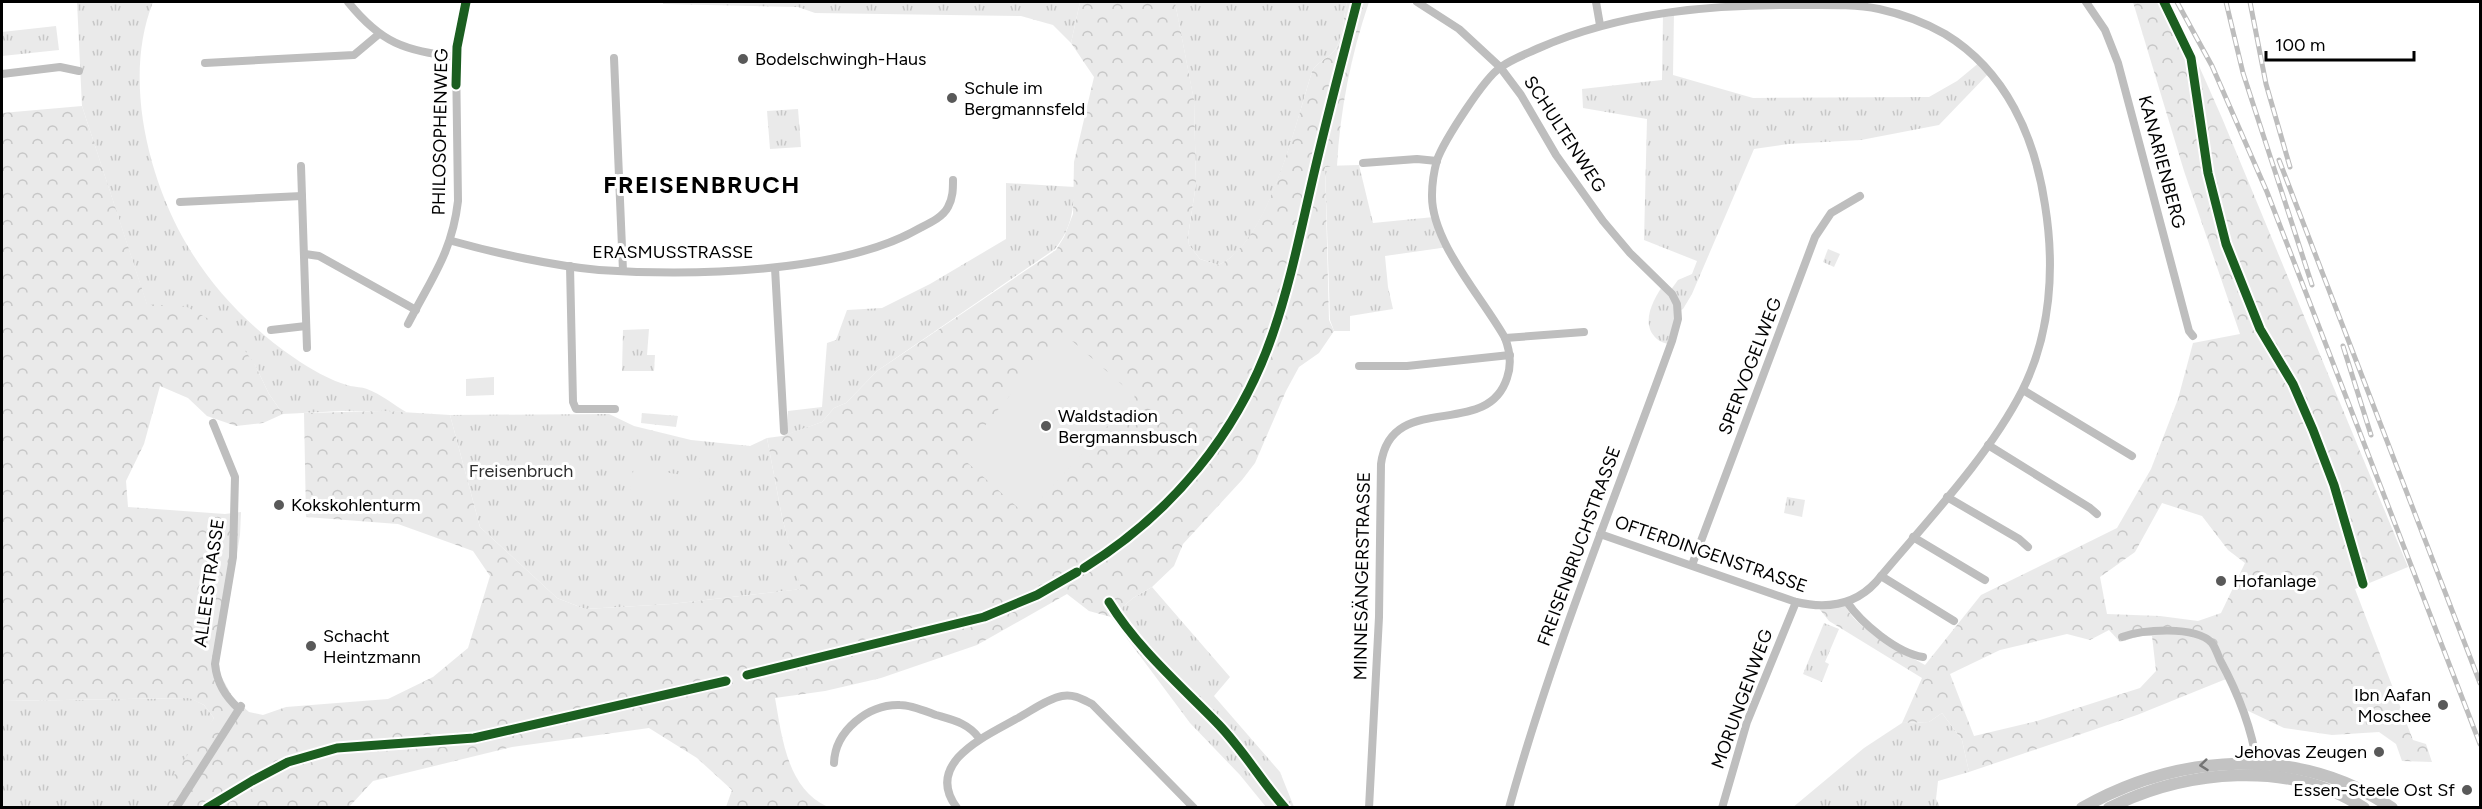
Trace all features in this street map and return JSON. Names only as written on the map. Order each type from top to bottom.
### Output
[{"type":"main road","points":[[2082,807],[2126,786],[2163,773],[2207,765],[2258,770],[2321,787],[2364,807]]},
{"type":"main road","points":[[2109,807],[2151,790],[2189,781],[2290,767],[2328,776],[2392,807]]},
{"type":"street","points":[[348,2],[378,34],[417,51],[456,57]]},
{"type":"street","name":"PHILOSOPHENWEG","points":[[408,324],[452,241],[459,201],[456,57],[466,2]]},
{"type":"street","name":"SCHULTENWEG","points":[[1418,2],[1459,29],[1500,67],[1521,95],[1556,155],[1603,221],[1617,239],[1664,284],[1674,297]]},
{"type":"street","points":[[1596,2],[1600,25]]},
{"type":"street","name":"KANARIENBERG","points":[[2086,2],[2105,30],[2118,63],[2189,331],[2193,336]]},
{"type":"street","name":"OFTERDINGENSTRASSE","points":[[1500,67],[1550,44],[1600,25],[1668,13],[1766,3],[1874,8],[1901,14],[1942,33],[1965,48],[1988,69],[2002,88],[2028,134],[2041,181],[2048,223],[2050,258],[2048,308],[2038,348],[2023,390],[1988,444],[1947,497],[1864,593],[1847,602],[1817,606],[1796,602],[1600,534]]},
{"type":"street","points":[[205,63],[354,55],[378,34]]},
{"type":"street","points":[[614,58],[623,271]]},
{"type":"street","points":[[2,74],[60,67],[78,72]]},
{"type":"street","name":"MINNESÄNGERSTRASSE","points":[[1369,807],[1379,623],[1381,464],[1384,450],[1393,435],[1406,425],[1479,409],[1488,404],[1506,382],[1510,371],[1510,355],[1505,338],[1438,231],[1432,198],[1437,161],[1485,83],[1500,67]]},
{"type":"street","points":[[1363,163],[1417,159],[1437,161]]},
{"type":"street","points":[[301,166],[307,348]]},
{"type":"street","name":"ERASMUSSTRASSE","points":[[452,241],[570,266],[623,271],[775,268],[874,248],[911,233],[937,219],[948,208],[953,180]]},
{"type":"street","points":[[180,202],[302,196]]},
{"type":"street","name":"SPERVOGELWEG","points":[[1692,565],[1815,237],[1832,213],[1860,196]]},
{"type":"street","points":[[304,254],[319,256],[416,310]]},
{"type":"street","name":"ERASMUSSTRASSE","points":[[570,266],[573,402],[576,410],[615,409]]},
{"type":"street","name":"ERASMUSSTRASSE","points":[[775,268],[784,431]]},
{"type":"street","name":"FREISENBRUCHSTRASSE","points":[[1509,807],[1532,728],[1600,534],[1673,337],[1678,319],[1674,297]]},
{"type":"street","points":[[271,330],[306,326]]},
{"type":"street","points":[[1505,338],[1584,332]]},
{"type":"street","points":[[1359,366],[1407,366],[1510,355]]},
{"type":"street","points":[[2023,390],[2132,456]]},
{"type":"street","name":"ALLEESTRASSE","points":[[176,807],[240,707],[223,691],[216,674],[215,664],[233,558],[235,477],[213,423]]},
{"type":"street","points":[[1988,444],[2097,514]]},
{"type":"street","points":[[1947,497],[2019,539],[2028,547]]},
{"type":"street","points":[[1913,537],[1986,580]]},
{"type":"street","points":[[1881,576],[1954,621]]},
{"type":"street","name":"MORUNGENWEG","points":[[1722,807],[1749,718],[1796,602]]},
{"type":"street","points":[[1847,602],[1858,618],[1880,635],[1913,655],[1923,657]]},
{"type":"street","points":[[2121,637],[2136,632],[2180,632],[2194,634],[2212,644],[2230,679],[2248,726],[2258,770]]},
{"type":"street","points":[[957,807],[952,801],[948,784],[951,768],[961,753],[979,738],[1051,700],[1076,696],[1092,704],[1194,807]]},
{"type":"street","points":[[834,763],[834,752],[853,723],[869,711],[884,706],[902,704],[959,722],[972,729],[979,738]]},
{"type":"green space","points":[[77,2],[153,2],[144,30],[140,60],[143,122],[159,183],[170,212],[183,238],[205,272],[246,319],[299,361],[335,381],[372,391],[406,412],[342,411],[283,414],[269,394],[255,365],[147,305],[82,106]]},
{"type":"green space","points":[[663,2],[1080,2],[1071,43],[1053,25],[1021,16],[815,13],[798,7],[663,4]]},
{"type":"green space","points":[[1080,2],[1175,2],[1194,100],[1196,184],[1188,236],[1189,245],[1200,259],[1218,265],[1236,253],[1252,233],[1265,208],[1278,179],[1312,72],[1337,46],[1347,2],[1369,2],[1347,83],[1337,166],[1325,167],[1329,320],[1334,331],[1319,353],[1299,367],[1286,391],[1255,463],[1242,480],[1183,544],[1174,566],[1152,587],[1133,598],[1111,617],[1089,611],[1067,594],[977,645],[881,678],[825,691],[775,698],[784,745],[795,775],[814,799],[828,807],[726,807],[732,790],[697,758],[649,728],[512,747],[373,781],[349,807],[161,807],[176,771],[214,718],[204,705],[189,698],[2,701],[2,113],[82,106],[147,304],[187,307],[232,332],[255,365],[269,394],[283,414],[263,423],[236,426],[207,416],[188,398],[160,386],[144,444],[126,481],[128,507],[225,514],[241,512],[240,535],[228,609],[220,639],[220,674],[233,698],[249,712],[263,715],[286,707],[388,699],[433,677],[468,648],[490,576],[473,551],[398,524],[306,517],[304,413],[385,411],[450,415],[480,527],[557,598],[585,609],[671,604],[801,589],[782,517],[767,438],[782,436],[822,422],[834,408],[846,403],[877,371],[1056,250],[1073,214],[1074,162],[1094,77],[1071,43]]},
{"type":"green space","points":[[1175,2],[1347,2],[1337,46],[1312,72],[1289,149],[1266,208],[1252,233],[1236,253],[1218,265],[1200,259],[1189,245],[1188,236],[1196,184],[1194,101]]},
{"type":"green space","points":[[2133,2],[2165,2],[2184,32],[2222,118],[2408,567],[2355,589],[2413,740],[2426,744],[2432,762],[2402,761],[2396,744],[2379,732],[2332,735],[2284,728],[2242,708],[2231,677],[2137,715],[1969,772],[1962,740],[1942,713],[1929,722],[1902,723],[1922,678],[1829,621],[1817,606],[1844,603],[1849,613],[1868,630],[1925,665],[1981,595],[2117,528],[2151,469],[2178,399],[2193,343],[2240,334],[2184,171]],"holes":[[[2162,503],[2202,516],[2228,550],[2245,563],[2221,613],[2198,621],[2160,616],[2107,614],[2100,577],[2135,552]],[[2109,630],[2120,642],[2140,636],[2152,636],[2156,671],[2140,688],[2037,721],[1974,736],[1950,674],[2000,650],[2067,634],[2090,640]]]},
{"type":"green space","points":[[1674,12],[1673,75],[1753,98],[1929,97],[1957,81],[1980,62],[1990,72],[1939,125],[1861,140],[1788,144],[1754,149],[1692,294],[1683,309],[1678,312],[1670,345],[1658,340],[1652,333],[1649,326],[1650,311],[1664,284],[1670,291],[1678,280],[1692,274],[1697,261],[1644,240],[1647,119],[1583,108],[1582,89],[1662,80],[1663,14]]},
{"type":"green space","points":[[56,26],[59,50],[2,56],[2,32]]},
{"type":"green space","points":[[798,109],[801,147],[770,149],[767,111]]},
{"type":"green space","points":[[1359,165],[1373,223],[1434,217],[1448,247],[1385,256],[1393,309],[1350,316],[1350,331],[1334,331],[1330,320],[1325,166]]},
{"type":"green space","points":[[1006,183],[1075,187],[1070,220],[1065,234],[1055,249],[877,371],[846,403],[834,408],[822,422],[786,435],[788,411],[822,407],[827,343],[836,340],[847,310],[882,308],[930,284],[1006,239]]},
{"type":"green space","points":[[1828,249],[1840,254],[1834,267],[1823,262]]},
{"type":"green space","points":[[649,329],[647,355],[655,355],[654,371],[622,371],[623,330]]},
{"type":"green space","name":"Waldstadion Bergmannsbusch","points":[[1062,332],[1135,396],[1026,515],[960,456]]},
{"type":"green space","points":[[494,377],[494,395],[466,396],[466,379]]},
{"type":"green space","points":[[642,413],[678,416],[676,427],[641,423]]},
{"type":"green space","name":"Freisenbruch","points":[[609,414],[634,426],[691,440],[750,446],[767,438],[782,517],[802,589],[671,604],[585,609],[557,598],[480,527],[450,415]]},
{"type":"green space","points":[[634,467],[700,478],[696,501],[630,490]]},
{"type":"green space","points":[[1787,497],[1805,500],[1802,517],[1784,513]]},
{"type":"green space","points":[[1152,587],[1230,677],[1214,696],[1280,772],[1294,807],[1266,807],[1240,775],[1190,723],[1111,617],[1133,598]]},
{"type":"green space","points":[[1824,623],[1839,629],[1825,662],[1829,664],[1822,682],[1803,674]]},
{"type":"green space","points":[[190,698],[204,705],[214,718],[161,807],[2,807],[2,701]]},
{"type":"green space","points":[[1942,713],[1962,740],[1969,772],[1938,781],[1936,799],[1940,807],[1792,808],[1864,748],[1902,723],[1929,722]]},
{"type":"railway","points":[[2177,2],[2212,66],[2267,192],[2480,744]]},
{"type":"railway","points":[[2226,2],[2243,73],[2312,285]]},
{"type":"railway","points":[[2250,2],[2266,84],[2290,167]]},
{"type":"railway","points":[[2279,160],[2480,683]]},
{"type":"railway","points":[[2343,346],[2371,435]]},
{"type":"cycle path","points":[[456,85],[457,47],[466,2]]},
{"type":"cycle path","points":[[1084,568],[1116,547],[1145,523],[1198,469],[1241,406],[1258,372],[1279,316],[1291,274],[1357,2]]},
{"type":"cycle path","points":[[2164,2],[2191,58],[2208,173],[2226,244],[2260,329],[2293,384],[2313,430],[2334,485],[2363,584]]},
{"type":"cycle path","points":[[747,675],[984,617],[1037,595],[1077,572]]},
{"type":"cycle path","points":[[1109,602],[1133,636],[1228,735],[1285,808]]},
{"type":"cycle path","points":[[207,808],[288,762],[337,748],[474,738],[726,681]]},
{"type":"place","name":"Bodelschwingh-Haus","points":[[743,59]]},
{"type":"place","name":"Schule im Bergmannsfeld","points":[[952,98]]},
{"type":"place","name":"Waldstadion Bergmannsbusch","points":[[1046,426]]},
{"type":"place","name":"Kokskohlenturm","points":[[279,505]]},
{"type":"place","name":"Hofanlage","points":[[2221,581]]},
{"type":"place","name":"Schacht Heintzmann","points":[[311,646]]},
{"type":"place","name":"Ibn Aafan Moschee","points":[[2443,705]]},
{"type":"place","name":"Jehovas Zeugen","points":[[2379,752]]},
{"type":"place","name":"Essen-Steele Ost Sf","points":[[2467,790]]},
{"type":"district","name":"FREISENBRUCH","points":[[702,184]]}]
